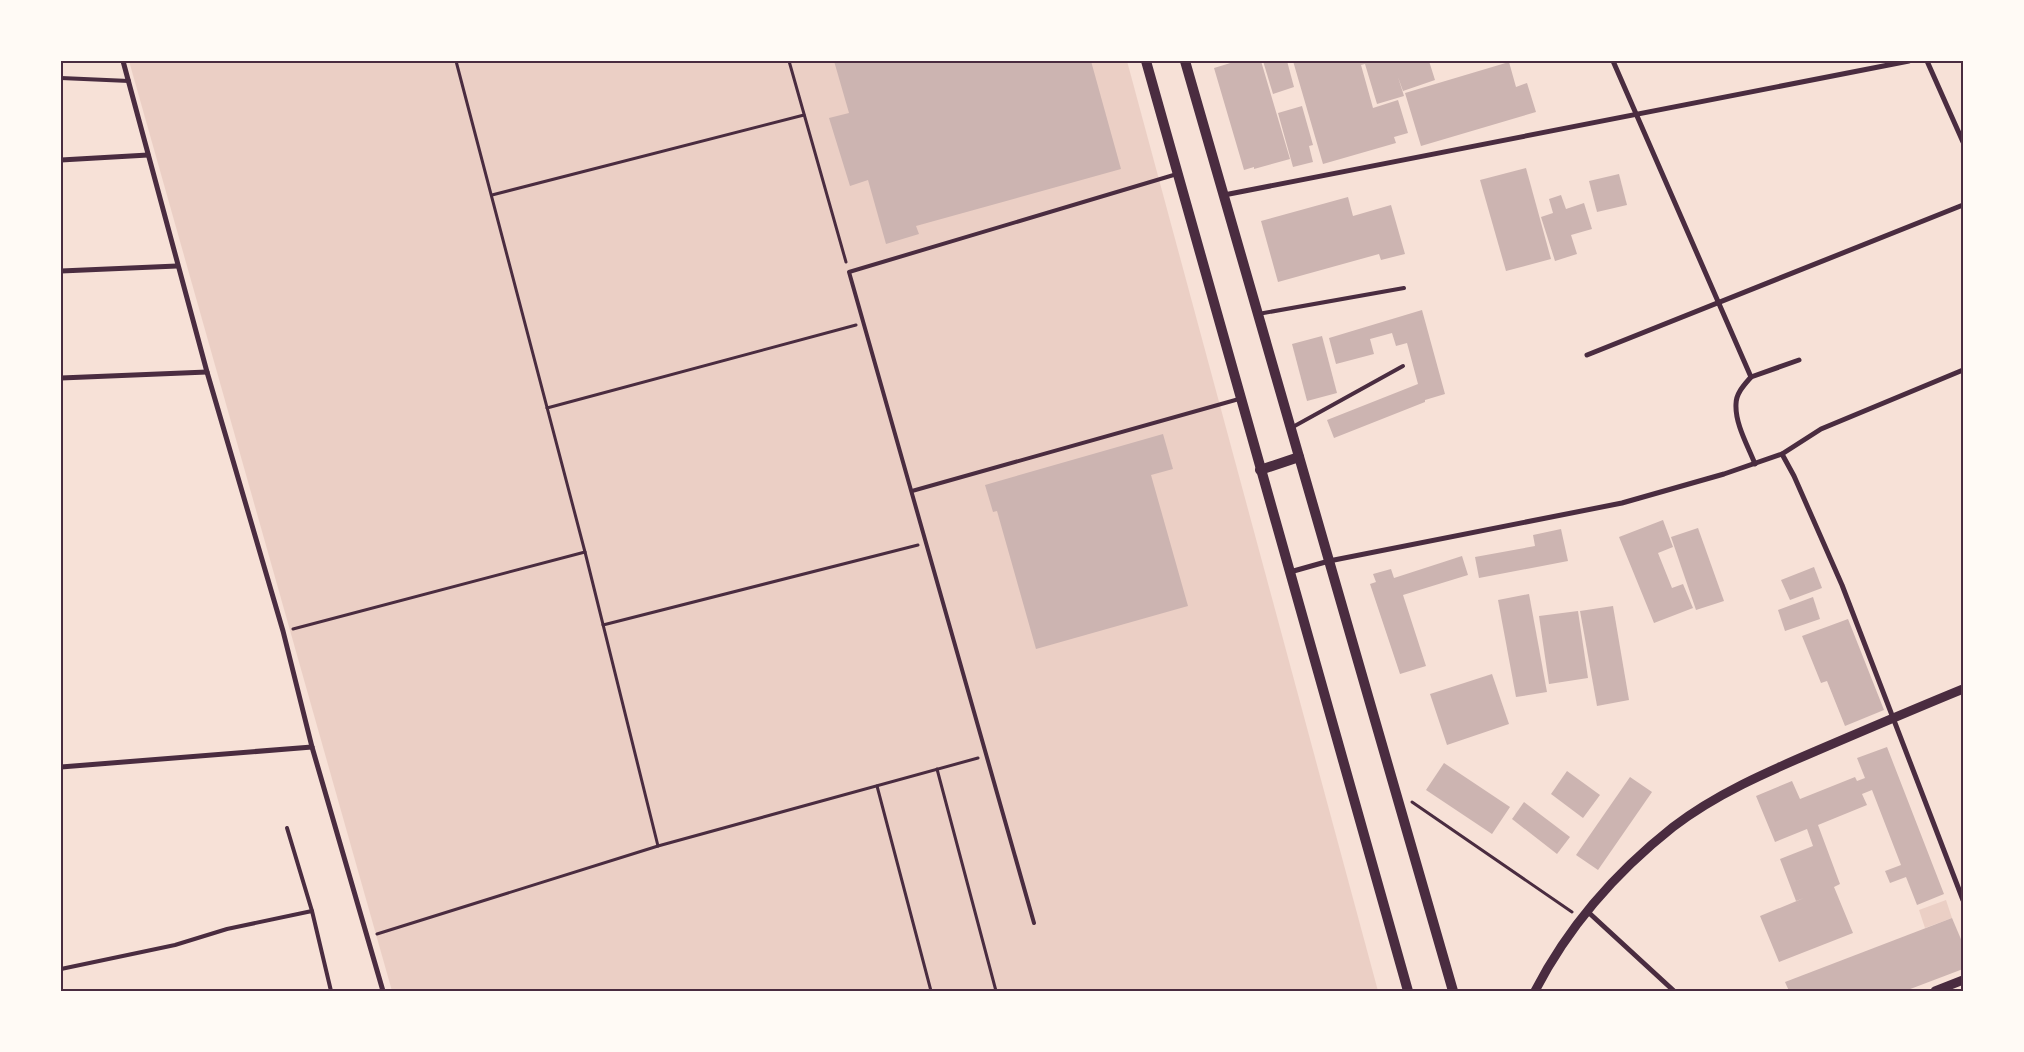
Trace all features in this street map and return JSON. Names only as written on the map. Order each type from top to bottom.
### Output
[{"type":"main road","points":[[1146,61],[1408,991]]},
{"type":"main road","points":[[1185,61],[1453,991]]},
{"type":"main road","points":[[1260,470],[1299,457]]},
{"type":"street","points":[[123,61],[206,372],[283,631],[312,747],[383,991]]},
{"type":"street","points":[[1613,61],[1751,377]]},
{"type":"street","points":[[1224,195],[1636,116],[1909,61]]},
{"type":"street","points":[[1926,61],[1963,142]]},
{"type":"street","points":[[61,160],[148,155]]},
{"type":"street","points":[[1587,356],[1963,204]]},
{"type":"street","points":[[61,271],[178,266]]},
{"type":"street","points":[[1755,464],[1739,422],[1736,403],[1741,388],[1751,377],[1799,360]]},
{"type":"street","points":[[1290,572],[1329,562],[1622,503],[1755,464],[1782,454],[1821,429],[1963,370]]},
{"type":"street","points":[[61,378],[206,372]]},
{"type":"street","points":[[1782,454],[1794,476],[1842,585],[1963,900]]},
{"type":"street","points":[[1535,991],[1560,946],[1584,915],[1614,880],[1674,827],[1755,778],[1892,718],[1963,690]]},
{"type":"street","points":[[61,767],[312,747]]},
{"type":"street","points":[[1584,915],[1674,991]]},
{"type":"street","points":[[1935,991],[1963,980]]},
{"type":"lane","points":[[61,78],[129,81]]},
{"type":"lane","points":[[1034,923],[849,272],[1177,174]]},
{"type":"lane","points":[[1258,314],[1404,288]]},
{"type":"lane","points":[[1291,428],[1403,366]]},
{"type":"lane","points":[[912,491],[1241,398]]},
{"type":"lane","points":[[287,828],[312,911],[331,991]]},
{"type":"lane","points":[[61,969],[175,945],[227,929],[312,911]]},
{"type":"path","points":[[456,61],[585,552],[658,846]]},
{"type":"path","points":[[789,61],[849,272]]},
{"type":"path","points":[[492,195],[804,115]]},
{"type":"path","points":[[547,408],[863,323]]},
{"type":"path","points":[[603,625],[926,543]]},
{"type":"path","points":[[283,631],[585,552]]},
{"type":"path","points":[[368,937],[658,846],[987,755]]},
{"type":"path","points":[[937,769],[996,991]]},
{"type":"path","points":[[877,786],[931,991]]},
{"type":"path","points":[[1395,790],[1584,915]]},
{"type":"shaded area","points":[[129,61],[1127,61],[1378,991],[392,991]]},
{"type":"shaded area","points":[[1946,900],[1952,918],[1925,928],[1919,910]]},
{"type":"building","points":[[834,61],[1091,61],[1121,169],[916,226],[919,234],[886,244],[868,180],[850,186],[829,118],[849,113]]},
{"type":"building","points":[[1237,61],[1261,61],[1290,159],[1244,170],[1214,68]]},
{"type":"building","points":[[1263,61],[1287,61],[1294,87],[1273,94]]},
{"type":"building","points":[[1293,61],[1429,61],[1435,80],[1403,91],[1398,77],[1404,96],[1377,104],[1365,64],[1361,65],[1373,108],[1398,100],[1408,133],[1394,137],[1396,143],[1323,164]]},
{"type":"building","points":[[1509,62],[1516,87],[1527,83],[1536,112],[1421,146],[1405,93]]},
{"type":"building","points":[[1302,106],[1313,145],[1309,146],[1313,162],[1293,167],[1278,113]]},
{"type":"building","points":[[1526,168],[1551,259],[1506,271],[1480,180]]},
{"type":"building","points":[[1619,174],[1627,205],[1597,212],[1589,181]]},
{"type":"building","points":[[1561,195],[1566,209],[1584,203],[1592,229],[1571,235],[1577,254],[1555,261],[1541,217],[1553,213],[1549,199]]},
{"type":"building","points":[[1348,197],[1353,216],[1391,205],[1405,254],[1381,260],[1379,254],[1278,282],[1261,221]]},
{"type":"building","points":[[1422,310],[1445,394],[1425,400],[1425,402],[1334,438],[1327,420],[1418,384],[1407,343],[1396,346],[1392,333],[1370,339],[1374,354],[1336,364],[1329,338]]},
{"type":"building","points":[[1322,336],[1337,393],[1307,401],[1292,344]]},
{"type":"building","points":[[1163,434],[1173,469],[1151,475],[1188,606],[1036,649],[997,511],[993,512],[985,485]]},
{"type":"building","points":[[1663,520],[1673,547],[1658,553],[1672,588],[1683,584],[1693,608],[1654,623],[1619,537]]},
{"type":"building","points":[[1698,528],[1724,601],[1696,610],[1671,537]]},
{"type":"building","points":[[1561,529],[1568,561],[1479,578],[1475,557],[1535,546],[1533,535]]},
{"type":"building","points":[[1462,556],[1468,575],[1403,595],[1426,666],[1400,674],[1370,584],[1376,582],[1373,574],[1391,569],[1394,578]]},
{"type":"building","points":[[1814,567],[1822,588],[1790,600],[1781,580]]},
{"type":"building","points":[[1529,594],[1547,692],[1516,697],[1498,600]]},
{"type":"building","points":[[1813,597],[1820,619],[1785,631],[1778,610]]},
{"type":"building","points":[[1613,606],[1629,700],[1597,706],[1580,611]]},
{"type":"building","points":[[1578,611],[1588,678],[1549,684],[1539,616]]},
{"type":"building","points":[[1848,619],[1884,710],[1845,726],[1827,681],[1821,683],[1802,636]]},
{"type":"building","points":[[1492,674],[1509,724],[1447,745],[1430,694]]},
{"type":"building","points":[[1887,747],[1944,894],[1917,905],[1906,877],[1890,883],[1885,871],[1901,865],[1872,790],[1862,794],[1867,805],[1818,825],[1840,884],[1834,887],[1853,933],[1779,962],[1760,916],[1804,898],[1796,901],[1780,859],[1813,846],[1807,829],[1775,842],[1756,796],[1792,781],[1800,799],[1855,777],[1857,781],[1865,778],[1857,758]]},
{"type":"building","points":[[1444,763],[1510,807],[1492,834],[1426,790]]},
{"type":"building","points":[[1567,771],[1600,795],[1583,818],[1551,794]]},
{"type":"building","points":[[1630,777],[1652,792],[1598,870],[1576,855]]},
{"type":"building","points":[[1524,802],[1570,837],[1557,854],[1512,819]]},
{"type":"building","points":[[1952,918],[1963,944],[1963,969],[1905,991],[1789,991],[1785,982]]}]
